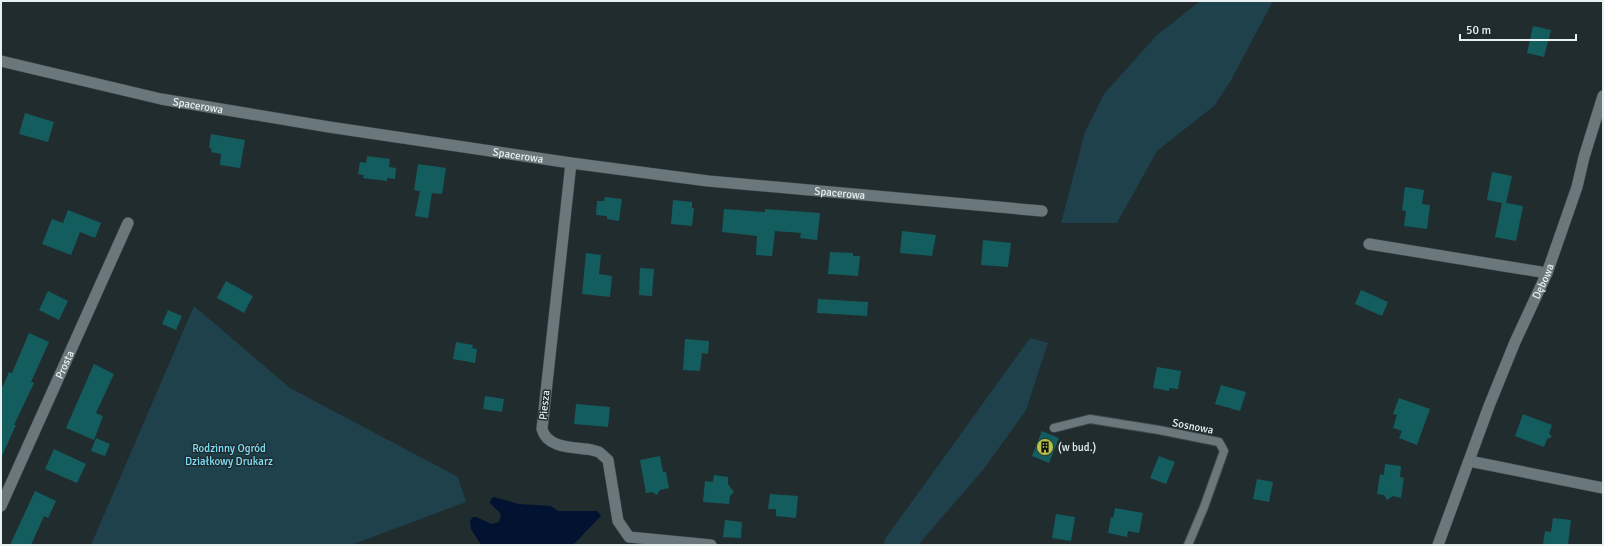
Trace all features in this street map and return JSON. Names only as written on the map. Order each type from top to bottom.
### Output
[{"type":"street","name":"Spacerowa","points":[[1,61],[161,99],[329,127],[571,163],[708,181],[1042,211]]},
{"type":"street","name":"Dębowa","points":[[1438,545],[1488,406],[1547,273],[1577,186],[1584,157],[1603,96]]},
{"type":"street","name":"Piesza","points":[[571,163],[542,429],[543,436],[552,444],[599,452],[608,460],[618,521],[629,537],[711,545]]},
{"type":"street","name":"Prosta","points":[[1,506],[128,223]]},
{"type":"street","points":[[1368,244],[1547,273]]},
{"type":"street","points":[[1469,461],[1603,488]]},
{"type":"lane","name":"Sosnowa","points":[[1054,428],[1090,419],[1159,430],[1219,442],[1224,451],[1204,507],[1188,545]]},
{"type":"green space","points":[[1200,1],[1273,1],[1230,82],[1214,106],[1157,151],[1117,223],[1061,223],[1085,132],[1104,94],[1156,36]]},
{"type":"green space","name":"Rodzinny Ogród Działkowy Drukarz","points":[[194,306],[290,388],[458,477],[466,502],[351,545],[91,545]]},
{"type":"green space","points":[[1030,338],[1048,343],[1026,410],[983,470],[918,545],[884,545],[885,539]]},
{"type":"water","points":[[494,497],[519,504],[551,506],[558,511],[597,511],[601,516],[573,545],[481,545],[471,529],[470,521],[473,517],[476,517],[492,524],[499,522],[501,514],[490,503],[491,499]]},
{"type":"building","points":[[1533,26],[1551,30],[1544,57],[1527,53]]},
{"type":"building","points":[[25,113],[54,122],[48,142],[19,134]]},
{"type":"building","points":[[211,134],[245,140],[240,168],[220,165],[221,154],[211,152],[212,149],[209,148]]},
{"type":"building","points":[[367,156],[390,159],[389,167],[396,168],[395,179],[387,178],[387,181],[363,178],[364,175],[358,174],[360,162],[366,163]]},
{"type":"building","points":[[418,164],[446,168],[442,194],[432,193],[428,218],[415,216],[420,191],[414,190]]},
{"type":"building","points":[[1492,172],[1512,176],[1506,203],[1523,206],[1516,241],[1495,237],[1502,203],[1487,200]]},
{"type":"building","points":[[1405,187],[1424,190],[1422,204],[1430,205],[1427,229],[1404,226],[1406,211],[1402,210]]},
{"type":"building","points":[[605,197],[622,199],[619,221],[607,219],[607,216],[596,215],[597,201],[604,201]]},
{"type":"building","points":[[673,200],[692,202],[692,208],[694,208],[692,226],[671,224]]},
{"type":"building","points":[[724,209],[765,212],[765,209],[820,213],[817,240],[800,238],[801,233],[775,231],[772,256],[756,255],[757,236],[722,232]]},
{"type":"building","points":[[68,210],[101,223],[95,238],[80,232],[71,255],[42,244],[52,219],[63,223]]},
{"type":"building","points":[[902,231],[936,235],[932,256],[900,253]]},
{"type":"building","points":[[983,240],[1011,243],[1008,267],[981,265]]},
{"type":"building","points":[[830,252],[853,253],[853,256],[860,256],[858,276],[828,274]]},
{"type":"building","points":[[586,253],[601,255],[599,274],[612,276],[610,297],[582,294]]},
{"type":"building","points":[[640,268],[654,269],[652,296],[639,295]]},
{"type":"building","points":[[226,281],[253,296],[244,313],[217,298]]},
{"type":"building","points":[[1361,290],[1388,302],[1382,316],[1355,304]]},
{"type":"building","points":[[48,291],[68,301],[59,320],[39,310]]},
{"type":"building","points":[[818,299],[868,302],[867,316],[817,313]]},
{"type":"building","points":[[168,310],[182,316],[176,330],[162,324]]},
{"type":"building","points":[[29,333],[49,342],[31,382],[34,383],[14,425],[16,425],[1,458],[1,390],[9,372],[12,373]]},
{"type":"building","points":[[685,339],[709,341],[708,354],[702,353],[700,371],[683,370]]},
{"type":"building","points":[[456,342],[473,345],[472,348],[477,349],[475,363],[453,359]]},
{"type":"building","points":[[94,364],[114,374],[96,413],[103,416],[94,440],[66,428]]},
{"type":"building","points":[[1157,367],[1181,371],[1178,389],[1169,388],[1169,391],[1153,388]]},
{"type":"building","points":[[1221,385],[1246,392],[1240,411],[1215,404]]},
{"type":"building","points":[[485,396],[504,399],[502,412],[483,409]]},
{"type":"building","points":[[1399,398],[1430,409],[1417,445],[1399,438],[1402,431],[1393,428],[1397,415],[1393,414]]},
{"type":"building","points":[[576,404],[610,407],[608,427],[574,424]]},
{"type":"building","points":[[1523,414],[1552,425],[1549,433],[1552,437],[1547,439],[1544,447],[1515,436]]},
{"type":"building","name":"(w bud.)","points":[[1042,431],[1059,438],[1049,463],[1032,456]]},
{"type":"building","points":[[96,438],[110,444],[105,456],[91,451]]},
{"type":"building","points":[[54,449],[86,464],[77,483],[45,469]]},
{"type":"building","points":[[660,456],[663,472],[666,472],[669,488],[660,490],[657,495],[652,492],[646,493],[640,460]]},
{"type":"building","points":[[1159,456],[1175,462],[1166,484],[1150,478]]},
{"type":"building","points":[[1385,464],[1401,466],[1400,477],[1404,478],[1401,498],[1393,496],[1387,500],[1384,495],[1377,494],[1380,474],[1384,475]]},
{"type":"building","points":[[714,475],[728,477],[728,484],[734,492],[730,496],[729,504],[703,502],[705,481],[713,482]]},
{"type":"building","points":[[1257,479],[1273,482],[1269,502],[1253,499]]},
{"type":"building","points":[[35,491],[56,501],[48,518],[44,516],[31,545],[10,545]]},
{"type":"building","points":[[770,494],[798,496],[796,518],[776,516],[776,509],[768,509]]},
{"type":"building","points":[[1115,508],[1143,513],[1139,533],[1128,531],[1127,537],[1108,533],[1111,517],[1113,518]]},
{"type":"building","points":[[1056,514],[1075,517],[1071,541],[1052,538]]},
{"type":"building","points":[[1553,518],[1571,520],[1568,545],[1543,545],[1545,531],[1551,532]]},
{"type":"building","points":[[725,520],[742,522],[741,538],[723,537]]},
{"type":"place","name":"(w bud.)","points":[[1045,447]]}]
